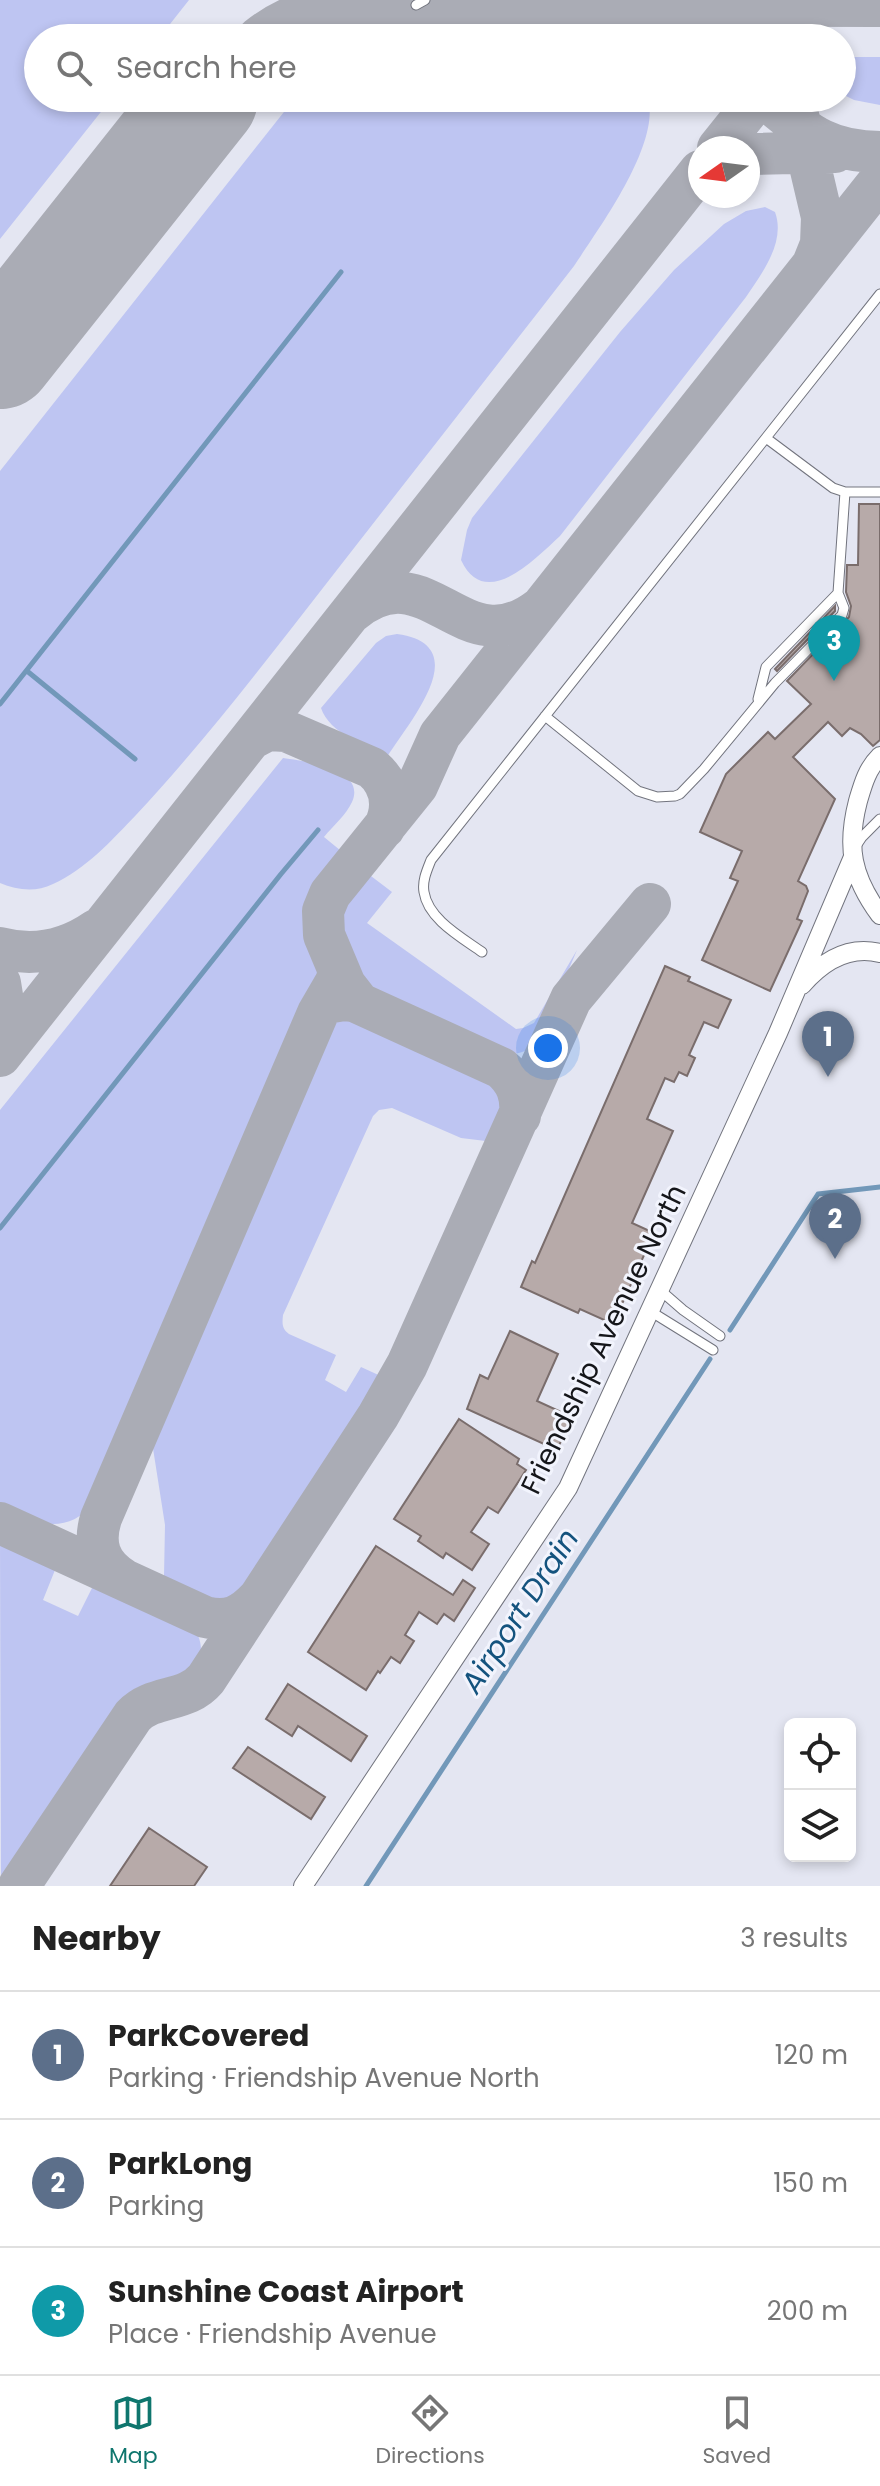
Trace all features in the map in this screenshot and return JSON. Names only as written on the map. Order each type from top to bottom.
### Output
[{"type":"street","points":[[880,756],[863,782],[853,823],[853,857],[861,886],[880,915]]},
{"type":"street","name":"Friendship Avenue North","points":[[303,1886],[568,1488],[792,1001],[853,857]]},
{"type":"street","name":"Friendship Avenue North","points":[[792,1001],[812,974],[834,958],[849,952],[880,953]]},
{"type":"lane","points":[[482,952],[446,925],[429,906],[424,891],[431,860],[880,294]]},
{"type":"lane","points":[[766,438],[833,488],[845,492],[880,492]]},
{"type":"lane","points":[[545,716],[638,791],[657,797],[680,794],[775,683],[842,615],[844,608],[838,593],[845,492]]},
{"type":"lane","points":[[756,705],[766,667],[838,593]]},
{"type":"lane","points":[[853,857],[862,837],[880,819]]},
{"type":"lane","points":[[660,1290],[720,1336]]},
{"type":"lane","points":[[650,1311],[713,1350]]},
{"type":"shaded area","points":[[0,0],[189,0],[170,24],[24,24],[24,112],[101,112],[0,239]]},
{"type":"shaded area","points":[[856,57],[880,57],[880,105],[856,100]]},
{"type":"shaded area","points":[[284,112],[649,112],[637,161],[612,208],[574,266],[272,653],[196,747],[98,854],[65,878],[40,889],[19,889],[0,883],[0,471]]},
{"type":"shaded area","points":[[765,207],[775,212],[777,235],[771,257],[759,278],[560,536],[510,576],[483,581],[471,575],[461,560],[472,518],[620,332],[674,270],[724,224],[746,211]]},
{"type":"shaded area","points":[[397,634],[420,641],[432,653],[435,669],[421,706],[387,757],[340,732],[325,717],[321,708],[376,643],[386,636]]},
{"type":"shaded area","points":[[283,758],[331,768],[350,781],[354,790],[349,807],[324,837],[346,855],[321,887],[310,911],[312,936],[326,974],[95,1501],[74,1520],[50,1524],[25,1519],[0,1508],[0,1110]]},
{"type":"shaded area","points":[[367,873],[392,892],[367,923],[516,1029],[534,1023],[577,950],[538,1042],[521,1052],[501,1053],[376,998],[365,989],[349,961],[339,922],[345,904]]},
{"type":"shaded area","points":[[350,1016],[491,1077],[504,1092],[507,1108],[494,1142],[461,1138],[392,1108],[379,1110],[373,1116],[283,1315],[283,1324],[289,1334],[336,1355],[325,1380],[346,1392],[361,1367],[385,1378],[259,1572],[232,1600],[214,1604],[168,1581],[164,1576],[165,1525],[152,1442],[153,1422],[324,1031],[339,1018]]},
{"type":"shaded area","points":[[0,1539],[57,1565],[43,1600],[78,1616],[95,1582],[189,1623],[198,1636],[201,1651],[197,1670],[182,1680],[142,1692],[121,1709],[1,1886]]},
{"type":"building","points":[[859,504],[880,504],[880,740],[873,746],[850,728],[842,736],[828,722],[793,757],[835,799],[798,881],[808,891],[797,919],[802,921],[770,991],[702,960],[738,881],[730,878],[742,851],[700,832],[726,774],[768,732],[775,739],[811,704],[787,681],[849,617],[851,606],[846,592],[847,565],[858,565]]},
{"type":"building","points":[[835,606],[835,611],[777,671],[775,669]]},
{"type":"building","points":[[665,966],[690,977],[688,981],[731,1000],[718,1028],[704,1022],[689,1055],[695,1058],[687,1076],[679,1072],[674,1082],[665,1078],[647,1119],[673,1131],[632,1223],[654,1233],[613,1324],[580,1309],[578,1313],[521,1287],[532,1261],[535,1263]]},
{"type":"building","points":[[510,1331],[558,1354],[537,1401],[572,1417],[557,1450],[467,1409],[480,1375],[488,1379]]},
{"type":"building","points":[[459,1419],[519,1459],[517,1464],[526,1470],[498,1513],[488,1507],[471,1532],[489,1544],[472,1570],[446,1553],[443,1558],[418,1541],[421,1536],[394,1519]]},
{"type":"building","points":[[376,1546],[453,1595],[463,1580],[475,1588],[454,1621],[444,1614],[437,1624],[419,1612],[405,1635],[414,1641],[400,1663],[391,1657],[366,1690],[308,1652]]},
{"type":"building","points":[[288,1684],[367,1736],[351,1761],[298,1726],[292,1736],[266,1719]]},
{"type":"building","points":[[248,1747],[325,1797],[311,1819],[233,1768]]},
{"type":"building","points":[[149,1828],[207,1867],[194,1886],[110,1886]]},
{"type":"waterway","points":[[0,704],[341,272]]},
{"type":"waterway","points":[[27,671],[135,759]]},
{"type":"waterway","points":[[0,1228],[318,830]]},
{"type":"waterway","name":"Airport Drain","points":[[730,1330],[818,1194],[880,1187]]},
{"type":"waterway","name":"Airport Drain","points":[[366,1886],[710,1359]]},
{"type":"taxiway","points":[[279,24],[321,8],[344,5],[880,6]]},
{"type":"taxiway","points":[[146,171],[194,112]]},
{"type":"taxiway","points":[[728,136],[747,112]]},
{"type":"taxiway","points":[[782,112],[804,130],[830,144],[880,152]]},
{"type":"taxiway","points":[[797,112],[822,217],[821,244],[813,264]]},
{"type":"taxiway","points":[[760,154],[835,152]]},
{"type":"taxiway","points":[[359,1003],[345,985],[324,935],[323,911],[330,894],[417,786],[440,735],[880,180]]},
{"type":"taxiway","points":[[0,1056],[688,186]]},
{"type":"taxiway","points":[[352,612],[379,596],[403,593],[488,625],[512,623],[540,608]]},
{"type":"taxiway","points":[[251,739],[268,730],[286,731],[372,768],[383,781],[389,796],[389,812],[384,828]]},
{"type":"taxiway","points":[[19,1886],[133,1716],[150,1704],[189,1692],[206,1679],[378,1416],[407,1365],[571,999],[650,904]]},
{"type":"taxiway","points":[[0,948],[25,952],[50,950],[74,943],[96,930]]},
{"type":"taxiway","points":[[123,1579],[108,1567],[100,1553],[98,1536],[101,1518],[318,1013],[339,971]]},
{"type":"taxiway","points":[[0,983],[5,1014],[0,1044]]},
{"type":"taxiway","points":[[332,1002],[354,1001],[501,1068],[517,1090],[520,1116]]},
{"type":"taxiway","points":[[0,1523],[205,1617],[234,1617],[258,1599]]},
{"type":"runway","points":[[0,355],[193,112]]},
{"type":"place","name":"Sunshine Coast Airport","points":[[834,681]]},
{"type":"place","name":"ParkCovered","points":[[828,1077]]},
{"type":"place","name":"ParkLong","points":[[835,1259]]}]
